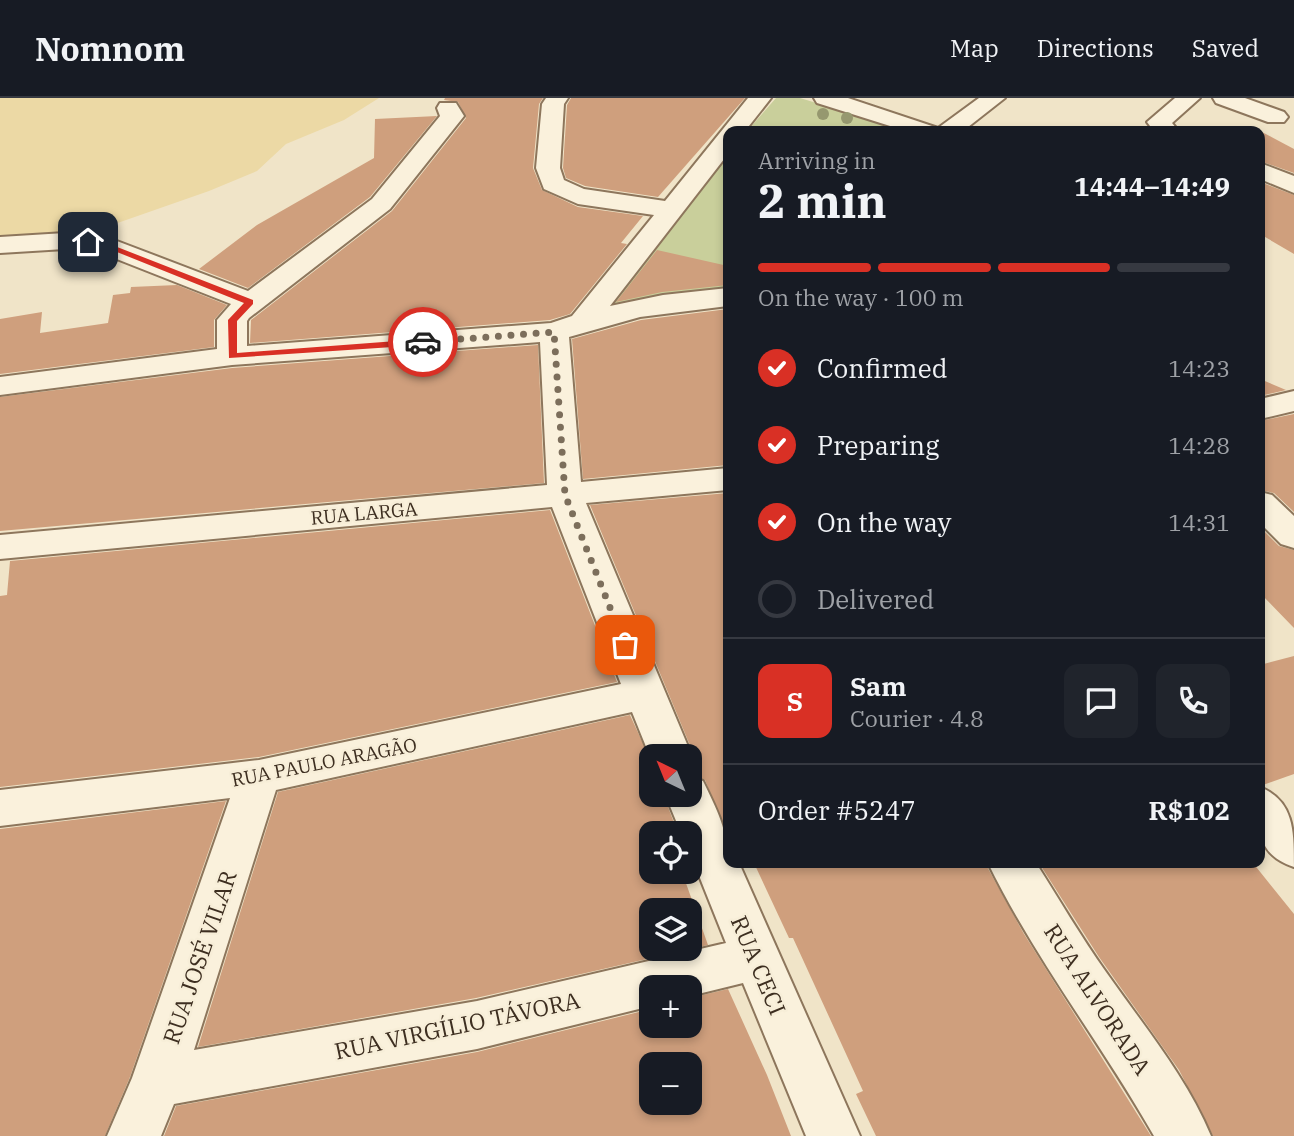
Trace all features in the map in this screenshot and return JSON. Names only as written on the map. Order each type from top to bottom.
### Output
[{"type":"street","points":[[557,98],[553,104],[548,168],[553,184],[578,196],[670,209]]},
{"type":"street","points":[[737,126],[760,98]]},
{"type":"street","points":[[825,98],[913,126]]},
{"type":"street","points":[[955,126],[994,98]]},
{"type":"street","points":[[1162,126],[1160,122],[1189,98]]},
{"type":"street","points":[[1224,98],[1276,117]]},
{"type":"street","points":[[232,356],[232,320],[250,302],[381,204],[452,116],[448,108]]},
{"type":"street","points":[[666,744],[565,495],[568,327],[723,144]]},
{"type":"street","points":[[1265,174],[1286,191]]},
{"type":"street","points":[[0,245],[65,241],[109,246],[250,302]]},
{"type":"street","points":[[0,386],[232,356],[568,327],[703,298],[723,298]]},
{"type":"street","points":[[1265,408],[1294,401]]},
{"type":"street","name":"RUA LARGA","points":[[0,547],[723,480]]},
{"type":"street","points":[[1265,508],[1294,536]]},
{"type":"street","name":"RUA PAULO ARAGÃO","points":[[0,808],[259,777],[645,694]]},
{"type":"street","name":"RUA JOSÉ VILAR","points":[[134,1136],[157,1082],[259,777]]},
{"type":"street","name":"RUA CECI","points":[[692,807],[833,1136]]},
{"type":"street","points":[[1265,811],[1294,848]]},
{"type":"street","name":"RUA ALVORADA","points":[[1014,868],[1087,987],[1138,1058],[1184,1136]]},
{"type":"street","name":"RUA VIRGÍLIO TÁVORA","points":[[157,1082],[477,1025],[756,958]]},
{"type":"green space","points":[[776,98],[800,98],[892,126],[751,126]]},
{"type":"green space","points":[[723,159],[723,293],[620,306],[608,301]]},
{"type":"sand","points":[[0,98],[379,98],[344,120],[286,144],[257,171],[209,191],[109,226],[51,240],[0,246]]},
{"type":"building","points":[[543,98],[539,104],[533,168],[542,190],[578,207],[643,216],[621,243],[627,244],[570,314],[550,320],[250,343],[251,320],[392,211],[466,118],[458,102],[444,100]]},
{"type":"building","points":[[571,98],[745,98],[658,197],[585,186],[566,178],[563,168],[567,105]]},
{"type":"building","points":[[437,116],[370,197],[248,288],[199,269],[257,225],[374,158],[375,119]]},
{"type":"building","points":[[1265,134],[1294,149],[1294,173],[1265,163]]},
{"type":"building","points":[[1265,184],[1294,195],[1294,254],[1265,237]]},
{"type":"building","points":[[657,250],[723,265],[723,286],[662,292],[616,302]]},
{"type":"building","points":[[177,285],[227,305],[214,320],[214,347],[0,374],[0,319],[42,312],[40,333],[108,323],[113,295],[130,293],[131,287]]},
{"type":"building","points":[[723,310],[723,465],[583,479],[572,339],[641,320]]},
{"type":"building","points":[[538,345],[544,483],[0,531],[0,397],[232,368]]},
{"type":"building","points":[[1265,381],[1286,390],[1265,395]]},
{"type":"building","points":[[1294,414],[1294,512],[1274,493],[1265,491],[1265,420]]},
{"type":"building","points":[[723,493],[723,825],[705,780],[702,779],[702,744],[689,744],[590,505]]},
{"type":"building","points":[[550,510],[617,682],[259,757],[0,787],[0,596],[7,595],[10,561]]},
{"type":"building","points":[[1265,532],[1279,546],[1294,550],[1294,628],[1265,598]]},
{"type":"building","points":[[1294,656],[1294,774],[1265,784],[1265,664]]},
{"type":"building","points":[[630,715],[643,744],[639,744],[639,807],[668,807],[673,821],[639,821],[639,884],[686,884],[691,898],[639,898],[639,961],[476,998],[198,1047],[278,792]]},
{"type":"building","points":[[226,801],[130,1077],[105,1136],[0,1136],[0,829]]},
{"type":"building","points":[[756,868],[988,868],[1024,934],[1151,1136],[876,1136],[856,1094],[863,1091],[793,938],[789,938]]},
{"type":"building","points":[[1042,868],[1257,868],[1294,914],[1294,1136],[1213,1136],[1179,1070],[1099,957]]},
{"type":"building","points":[[702,928],[708,945],[702,946]]},
{"type":"building","points":[[728,989],[791,1136],[164,1136],[176,1106],[477,1052],[639,1012],[639,1038],[702,1038],[702,995]]},
{"type":"way so far","points":[[423,342],[554,332],[565,495],[625,645]]},
{"type":"route","points":[[88,242],[109,246],[250,302],[232,320],[232,356],[423,342]]}]
